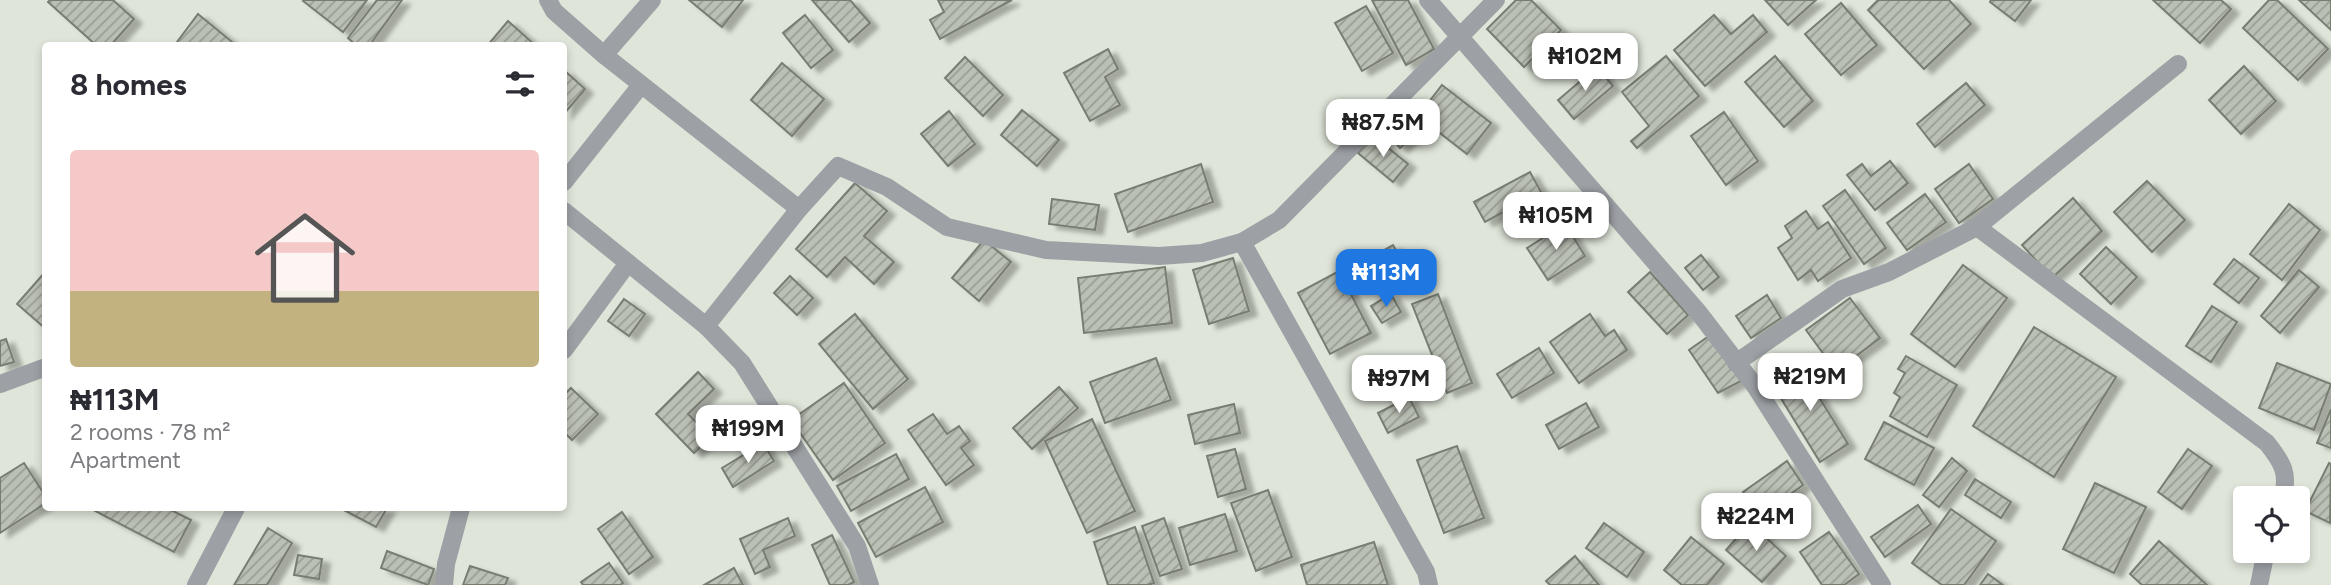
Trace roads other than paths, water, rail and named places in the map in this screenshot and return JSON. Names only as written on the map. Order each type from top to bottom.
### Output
[{"type":"street","points":[[548,0],[554,12],[604,55],[799,209]]},
{"type":"street","points":[[604,55],[652,0]]},
{"type":"street","points":[[1428,0],[1699,313],[1755,386],[1882,585]]},
{"type":"street","points":[[706,326],[799,209],[838,166],[887,187],[947,227],[1046,250],[1159,256],[1202,253],[1242,242],[1279,220],[1496,0]]},
{"type":"street","points":[[1736,363],[1842,289],[1889,272],[1977,227],[2178,64]]},
{"type":"street","points":[[567,178],[641,85]]},
{"type":"street","points":[[567,213],[706,326],[742,363],[857,546],[870,585]]},
{"type":"street","points":[[1977,227],[2267,443],[2282,463],[2286,486]]},
{"type":"street","points":[[1242,242],[1420,560],[1430,585]]},
{"type":"street","points":[[567,346],[628,263]]},
{"type":"street","points":[[0,384],[42,368]]},
{"type":"street","points":[[196,585],[234,511]]},
{"type":"street","points":[[444,585],[446,564],[460,511]]},
{"type":"street","points":[[2259,585],[2264,563]]}]
